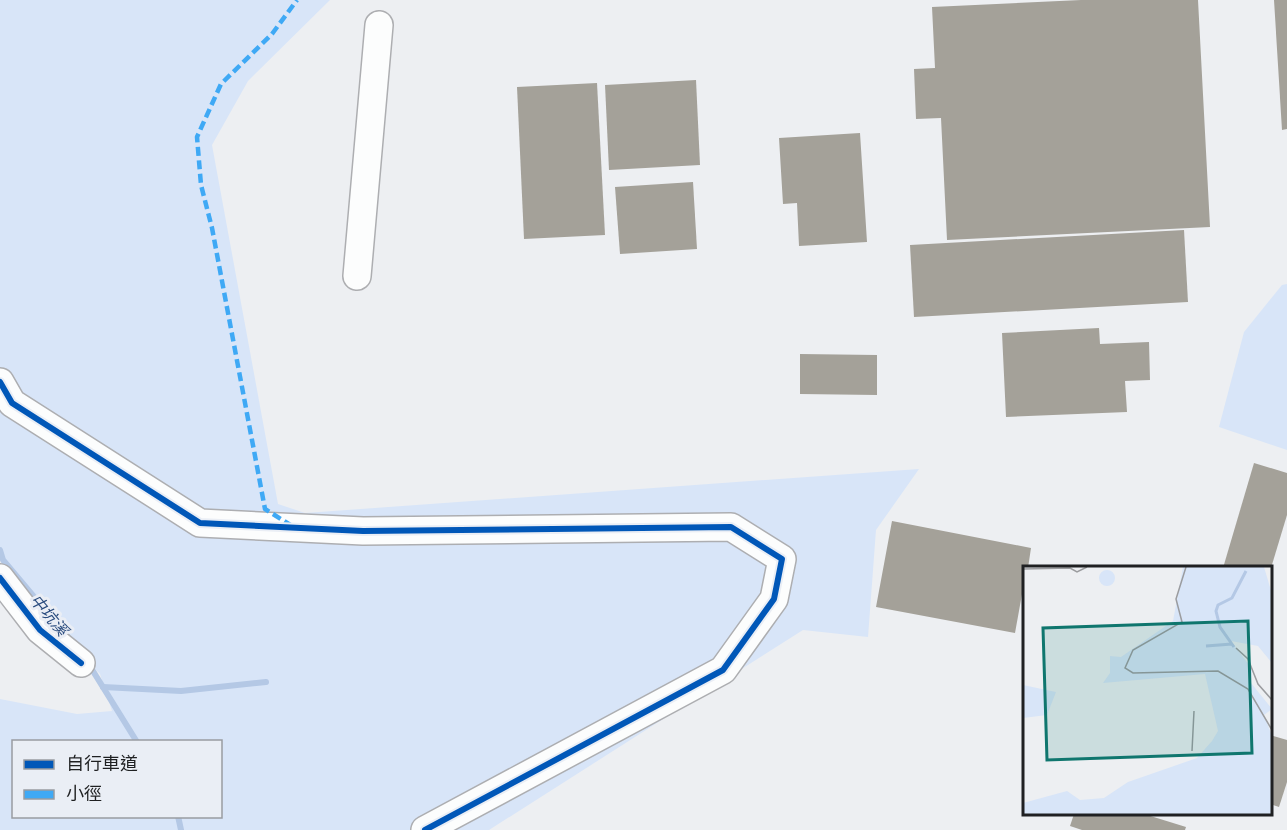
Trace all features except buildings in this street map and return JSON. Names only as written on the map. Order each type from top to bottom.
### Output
[{"type":"street","points":[[357,276],[380,25]]},
{"type":"street","points":[[0,382],[12,404],[200,523],[363,531],[731,527],[783,559],[774,600],[723,670],[425,830]]},
{"type":"street","points":[[0,578],[40,630],[81,663]]},
{"type":"shaded area","points":[[0,0],[330,0],[248,81],[212,145],[278,504],[305,513],[919,469],[876,530],[868,637],[803,630],[489,830],[0,830],[0,699],[77,714],[112,711],[100,674],[21,593],[0,552]]},
{"type":"shaded area","points":[[1287,284],[1287,450],[1219,427],[1244,332],[1282,285]]},
{"type":"waterway","name":"中坑溪","points":[[0,550],[3,560],[67,636]]},
{"type":"waterway","name":"中坑溪","points":[[88,663],[136,740]]},
{"type":"waterway","points":[[103,687],[181,691],[266,682]]},
{"type":"waterway","name":"中坑溪","points":[[178,818],[181,830]]},
{"type":"marked path","points":[[292,526],[265,509],[212,228],[201,185],[197,137],[221,84],[272,34],[297,0]]},
{"type":"cycle path","points":[[0,382],[12,403],[200,523],[363,531],[731,527],[782,559],[774,599],[723,670],[425,830]]},
{"type":"cycle path","points":[[0,578],[40,630],[81,663]]}]
